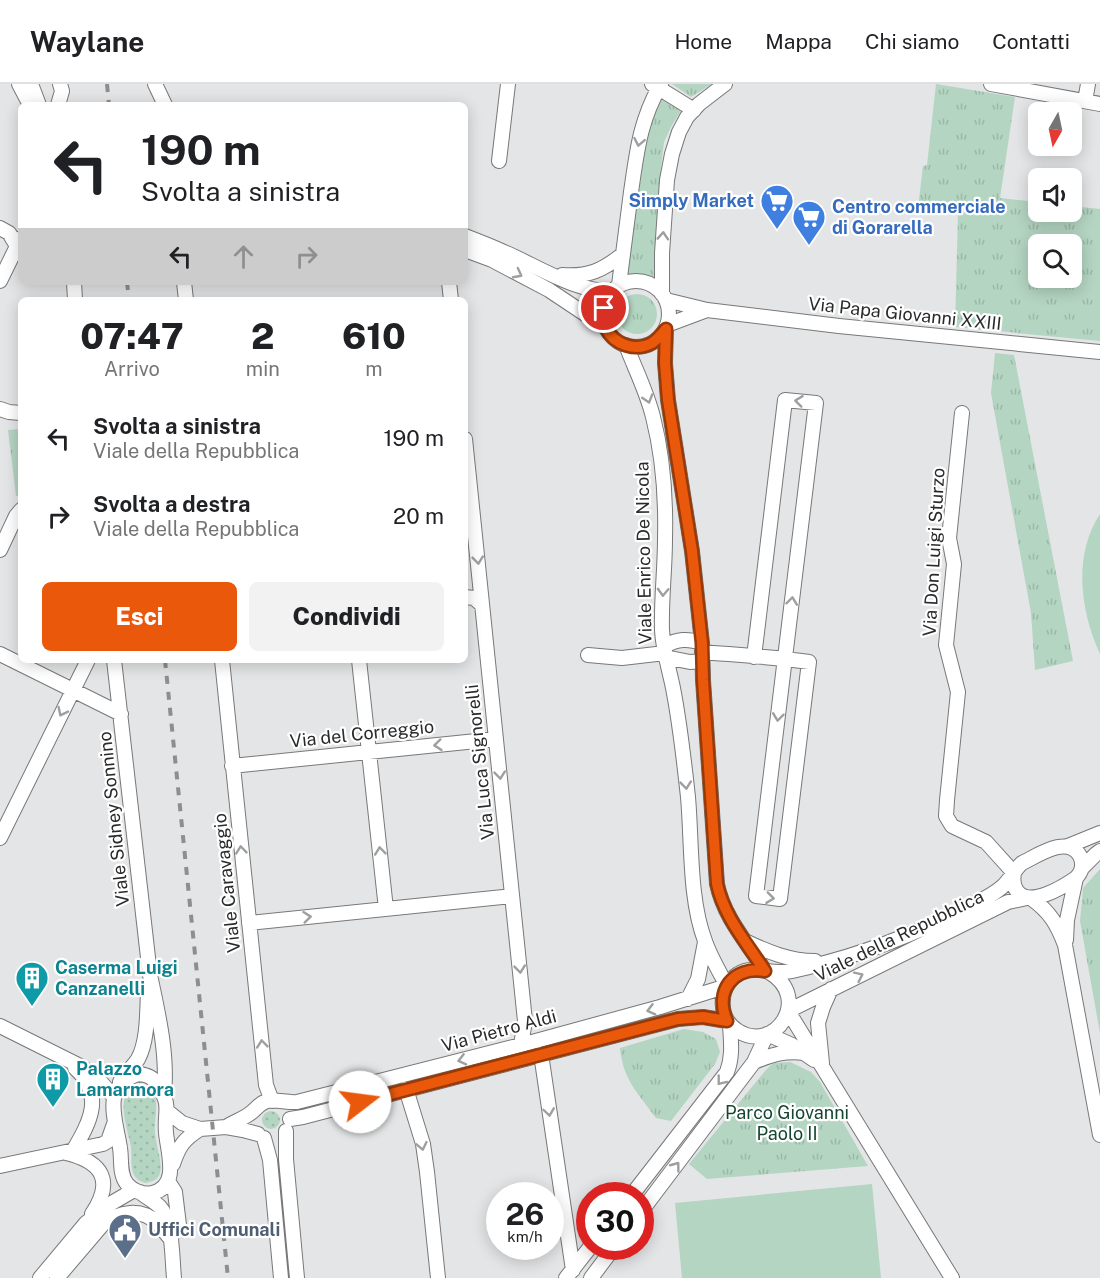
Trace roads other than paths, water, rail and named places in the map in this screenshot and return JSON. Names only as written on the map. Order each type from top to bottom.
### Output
[{"type":"street","points":[[19,84],[28,102]]},
{"type":"street","points":[[31,84],[38,102]]},
{"type":"street","points":[[59,102],[62,91],[60,84]]},
{"type":"street","points":[[155,84],[163,102]]},
{"type":"street","points":[[162,84],[163,102]]},
{"type":"street","points":[[499,161],[508,84]]},
{"type":"street","points":[[468,251],[492,260],[549,290],[606,328],[618,341],[626,345],[644,346],[653,342],[666,327],[669,317],[664,297],[662,254],[667,180],[672,154],[687,117],[724,84]]},
{"type":"street","points":[[991,84],[1100,104]]},
{"type":"street","points":[[1085,101],[1088,84]]},
{"type":"street","points":[[606,328],[604,308],[607,299],[619,285],[643,120],[657,85],[694,110]]},
{"type":"street","points":[[0,228],[18,241]]},
{"type":"street","points":[[468,237],[585,288],[604,291],[637,281],[655,287],[664,297]]},
{"type":"street","points":[[0,281],[18,244]]},
{"type":"street","points":[[552,274],[580,276],[609,266],[623,254]]},
{"type":"street","name":"Via Papa Giovanni XXIII","points":[[664,297],[707,310],[839,326],[1100,352]]},
{"type":"street","points":[[666,327],[707,310]]},
{"type":"street","name":"Viale Enrico De Nicola","points":[[666,327],[665,363],[668,400],[692,551],[702,652],[717,884],[720,899],[727,914],[767,971]]},
{"type":"street","name":"Viale Enrico De Nicola","points":[[626,345],[633,366],[647,393],[659,452],[664,496],[665,538],[662,631],[664,652],[673,686],[688,797],[695,899],[705,942],[727,986]]},
{"type":"street","points":[[664,652],[675,640],[690,639],[702,652],[754,657],[785,659],[809,662],[780,899],[756,896],[785,659],[816,403],[785,400],[754,657]]},
{"type":"street","points":[[0,409],[18,413]]},
{"type":"street","name":"Via Don Luigi Sturzo","points":[[962,413],[949,538],[954,564],[946,645],[958,692],[946,816],[952,826],[986,842],[1014,873]]},
{"type":"street","name":"Via Luca Signorelli","points":[[468,468],[525,1021],[521,1045]]},
{"type":"street","points":[[0,550],[18,514]]},
{"type":"street","points":[[468,597],[474,598],[482,605]]},
{"type":"street","points":[[588,655],[622,658],[664,652],[690,662],[702,652]]},
{"type":"street","points":[[0,654],[18,663]]},
{"type":"street","points":[[18,663],[121,714]]},
{"type":"street","points":[[0,838],[86,663]]},
{"type":"street","name":"Viale Sidney Sonnino","points":[[114,663],[150,975],[157,1007],[165,1068],[164,1094],[167,1111],[165,1131],[179,1225],[170,1238]]},
{"type":"street","name":"Viale Caravaggio","points":[[222,663],[266,1085],[275,1101],[286,1109],[288,1125]]},
{"type":"street","points":[[359,663],[386,909]]},
{"type":"street","name":"Via del Correggio","points":[[232,766],[496,739]]},
{"type":"street","name":"Viale della Repubblica","points":[[727,986],[739,974],[747,970],[785,972],[830,962],[874,948],[940,921],[1001,888],[1022,863],[1054,848],[1068,846],[1100,833]]},
{"type":"street","points":[[1065,945],[1066,920],[1082,862],[1080,855],[1068,846]]},
{"type":"street","name":"Viale della Repubblica","points":[[654,1194],[754,1062],[767,1034],[778,1027],[788,1011],[1008,902],[1039,897],[1079,873],[1100,851]]},
{"type":"street","points":[[1014,873],[1016,891],[1044,908],[1056,923],[1065,945],[1100,1135]]},
{"type":"street","points":[[249,923],[512,896]]},
{"type":"street","points":[[745,940],[783,957],[830,962]]},
{"type":"street","name":"Viale Enrico De Nicola","points":[[688,999],[698,979],[705,942]]},
{"type":"street","points":[[767,971],[779,979],[786,988],[789,999],[788,1011],[952,1278]]},
{"type":"street","name":"Viale Sidney Sonnino","points":[[116,1092],[123,1076],[137,1060],[142,1049],[150,975]]},
{"type":"street","points":[[642,1182],[727,1072],[731,1053],[729,1023],[722,1007],[722,1000],[727,986]]},
{"type":"street","name":"Via Pietro Aldi","points":[[275,1101],[297,1102],[521,1045],[727,986]]},
{"type":"street","points":[[823,1068],[818,1023],[831,989]]},
{"type":"street","name":"Via Pietro Aldi","points":[[288,1125],[303,1117],[406,1089],[678,1019],[703,1017],[729,1023]]},
{"type":"street","points":[[729,1023],[745,1034],[760,1036],[767,1034],[792,1045],[823,1068]]},
{"type":"street","points":[[0,1026],[62,1057],[116,1092]]},
{"type":"street","points":[[754,1062],[780,1053],[796,1051],[804,1053]]},
{"type":"street","points":[[541,1054],[569,1274]]},
{"type":"street","points":[[62,1057],[83,1075],[92,1091],[93,1099],[85,1131],[68,1152]]},
{"type":"street","points":[[0,1166],[103,1144],[108,1140],[114,1124],[116,1092],[131,1076],[147,1075],[154,1080],[164,1094]]},
{"type":"street","points":[[406,1089],[423,1144],[438,1278]]},
{"type":"street","points":[[226,1127],[253,1112],[260,1104],[275,1101]]},
{"type":"street","points":[[167,1111],[182,1123],[200,1129],[226,1127],[272,1139],[276,1138],[288,1125]]},
{"type":"street","points":[[253,1112],[252,1124],[261,1136],[270,1160],[281,1278]]},
{"type":"street","points":[[114,1124],[121,1150],[124,1179],[128,1186],[162,1208],[168,1220],[174,1278]]},
{"type":"street","points":[[288,1125],[286,1159],[297,1278]]},
{"type":"street","points":[[57,1278],[110,1204],[137,1191],[152,1193],[161,1190],[170,1175],[178,1149],[188,1137],[200,1129]]},
{"type":"street","points":[[68,1152],[94,1166],[103,1177],[101,1201],[92,1228]]},
{"type":"street","points":[[40,1278],[92,1228],[111,1218],[129,1213],[143,1214],[157,1222],[170,1238]]},
{"type":"street","points":[[569,1274],[580,1260]]},
{"type":"street","points":[[591,1278],[604,1260]]},
{"type":"railway","points":[[107,84],[109,102]]},
{"type":"railway","points":[[127,285],[129,297]]},
{"type":"railway","points":[[165,663],[228,1278]]},
{"type":"place","name":"Simply Market","points":[[777,230]]},
{"type":"place","name":"Centro commerciale di Gorarella","points":[[809,246]]},
{"type":"place","name":"Caserma Luigi Canzanelli","points":[[32,1007]]},
{"type":"place","name":"Palazzo Lamarmora","points":[[53,1108]]},
{"type":"place","name":"Uffici Comunali","points":[[125,1259]]},
{"type":"park label","name":"Parco Giovanni Paolo II","points":[[787,1123]]}]
